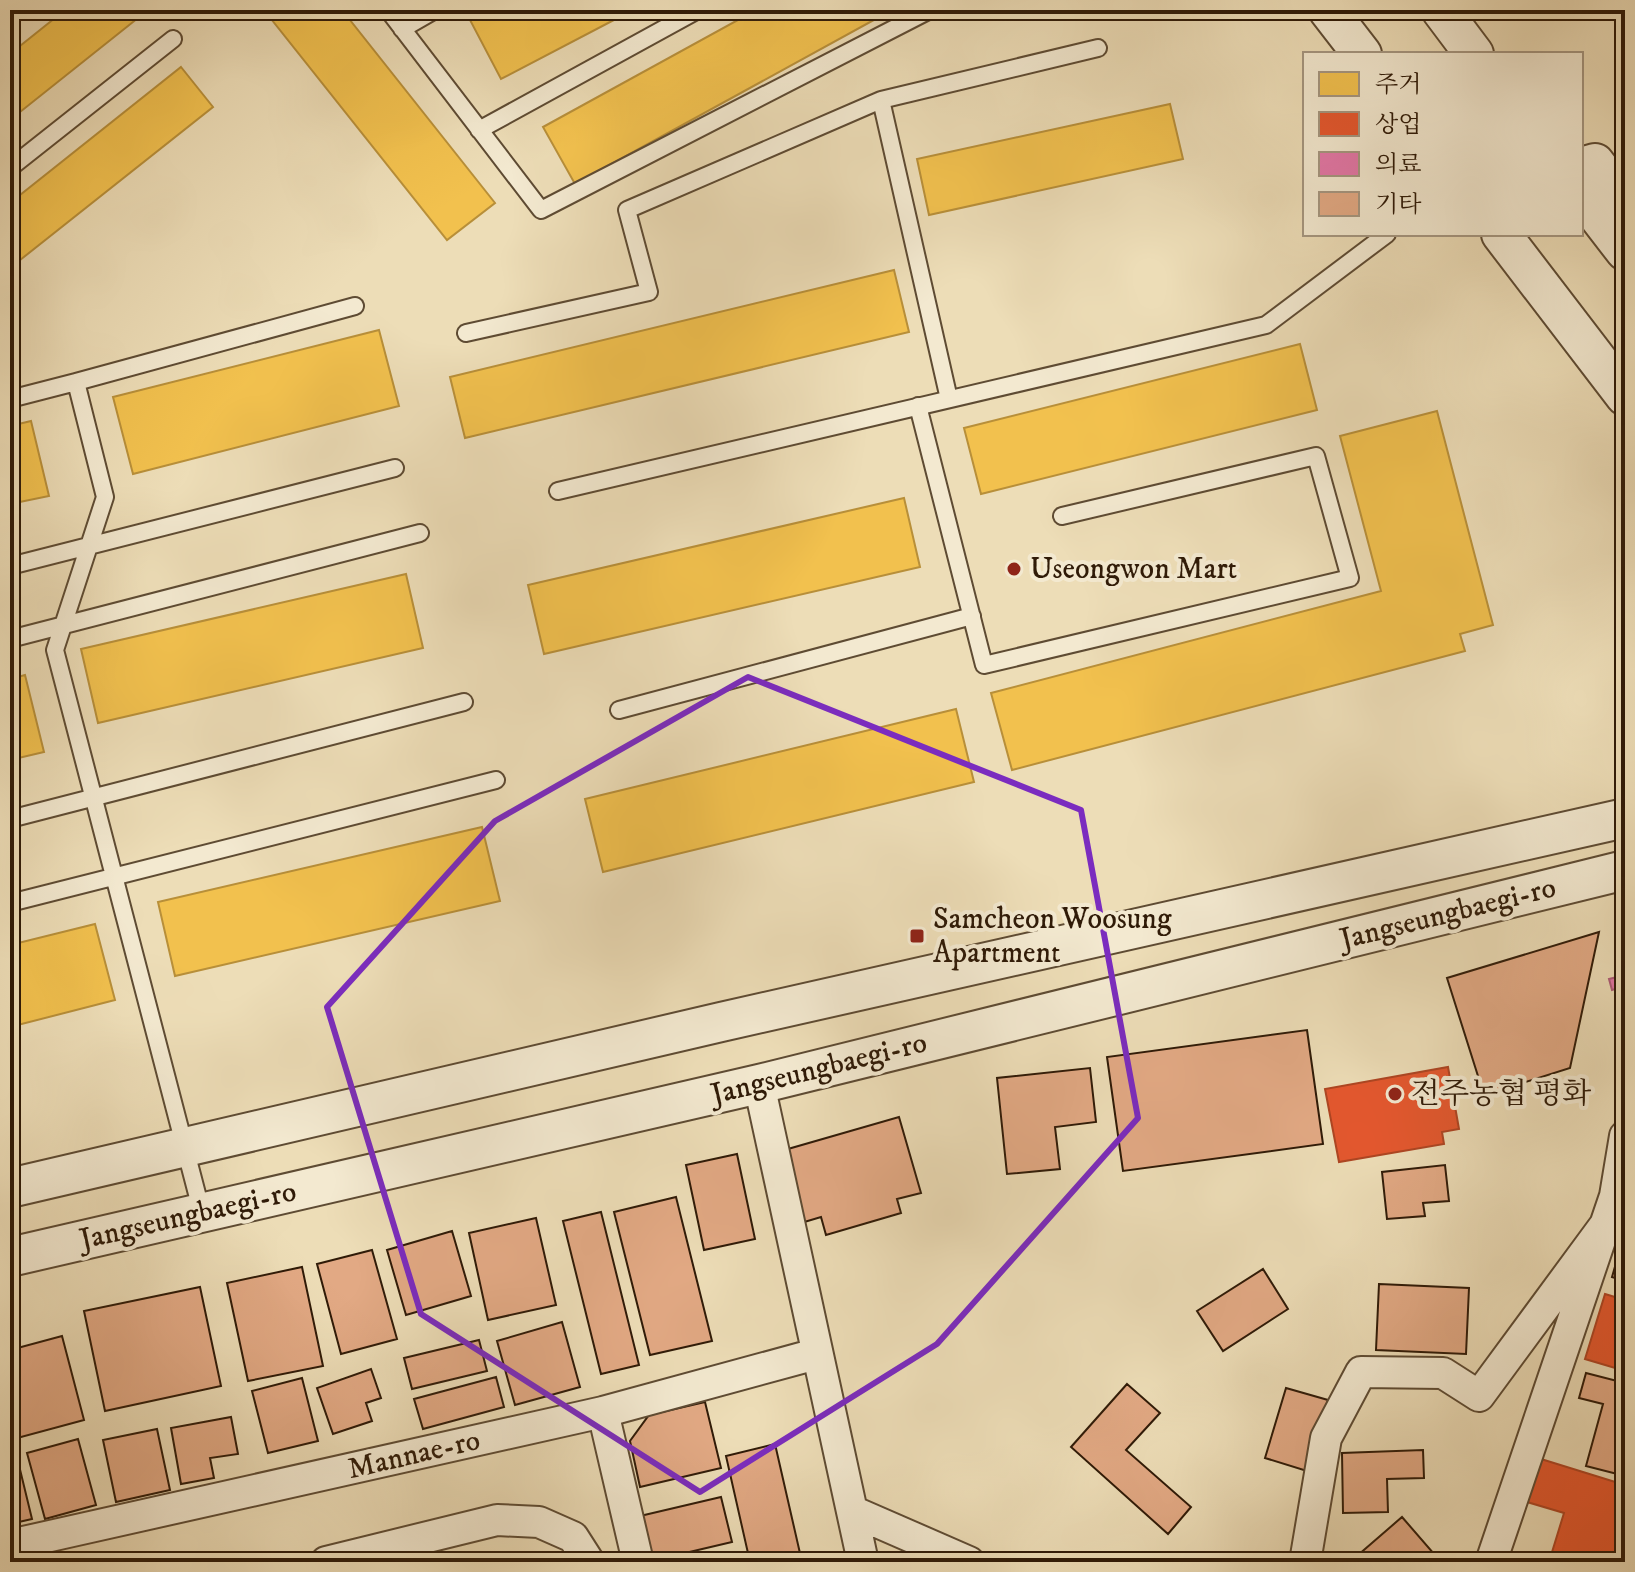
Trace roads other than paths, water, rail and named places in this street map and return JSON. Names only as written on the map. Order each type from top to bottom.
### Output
[{"type":"street","points":[[1328,10],[1360,52]]},
{"type":"street","points":[[1441,10],[1472,52]]},
{"type":"street","points":[[1583,166],[1595,163],[1625,202]]},
{"type":"street","points":[[1583,197],[1625,251]]},
{"type":"street","points":[[1503,236],[1625,396]]},
{"type":"street","name":"Jangseungbaegi-ro","points":[[10,1188],[721,1022],[1625,818]]},
{"type":"street","name":"Jangseungbaegi-ro","points":[[10,1257],[759,1084],[1625,870]]},
{"type":"street","points":[[759,1084],[863,1562]]},
{"type":"street","points":[[1491,1562],[1615,1196],[1625,1136]]},
{"type":"street","points":[[1305,1562],[1326,1438],[1361,1372],[1443,1373],[1479,1396],[1605,1225]]},
{"type":"street","name":"Mannae-ro","points":[[10,1545],[603,1412],[816,1354]]},
{"type":"street","points":[[603,1412],[638,1562]]},
{"type":"street","points":[[852,1511],[969,1562]]},
{"type":"street","points":[[326,1562],[497,1520],[539,1522],[573,1537],[589,1562]]},
{"type":"lane","points":[[388,10],[541,210],[930,10]]},
{"type":"lane","points":[[402,29],[435,10]]},
{"type":"lane","points":[[479,130],[698,10]]},
{"type":"lane","points":[[10,168],[173,39]]},
{"type":"lane","points":[[466,333],[649,292],[627,210],[881,100],[1098,48]]},
{"type":"lane","points":[[881,100],[949,399]]},
{"type":"lane","points":[[558,491],[1266,325],[1384,236]]},
{"type":"lane","points":[[10,399],[355,306]]},
{"type":"lane","points":[[76,382],[105,497],[55,650],[202,1213]]},
{"type":"lane","points":[[918,406],[984,665],[1350,578],[1316,456],[1062,516]]},
{"type":"lane","points":[[10,566],[395,468]]},
{"type":"lane","points":[[10,639],[420,533]]},
{"type":"lane","points":[[619,710],[972,616]]},
{"type":"lane","points":[[10,819],[464,702]]},
{"type":"lane","points":[[10,903],[496,780]]},
{"type":"place","name":"Useongwon Mart","points":[[1014,569]]},
{"type":"place","name":"Samcheon Woosung Apartment","points":[[917,936]]},
{"type":"place","name":"전주농협 평화","points":[[1395,1094]]}]
